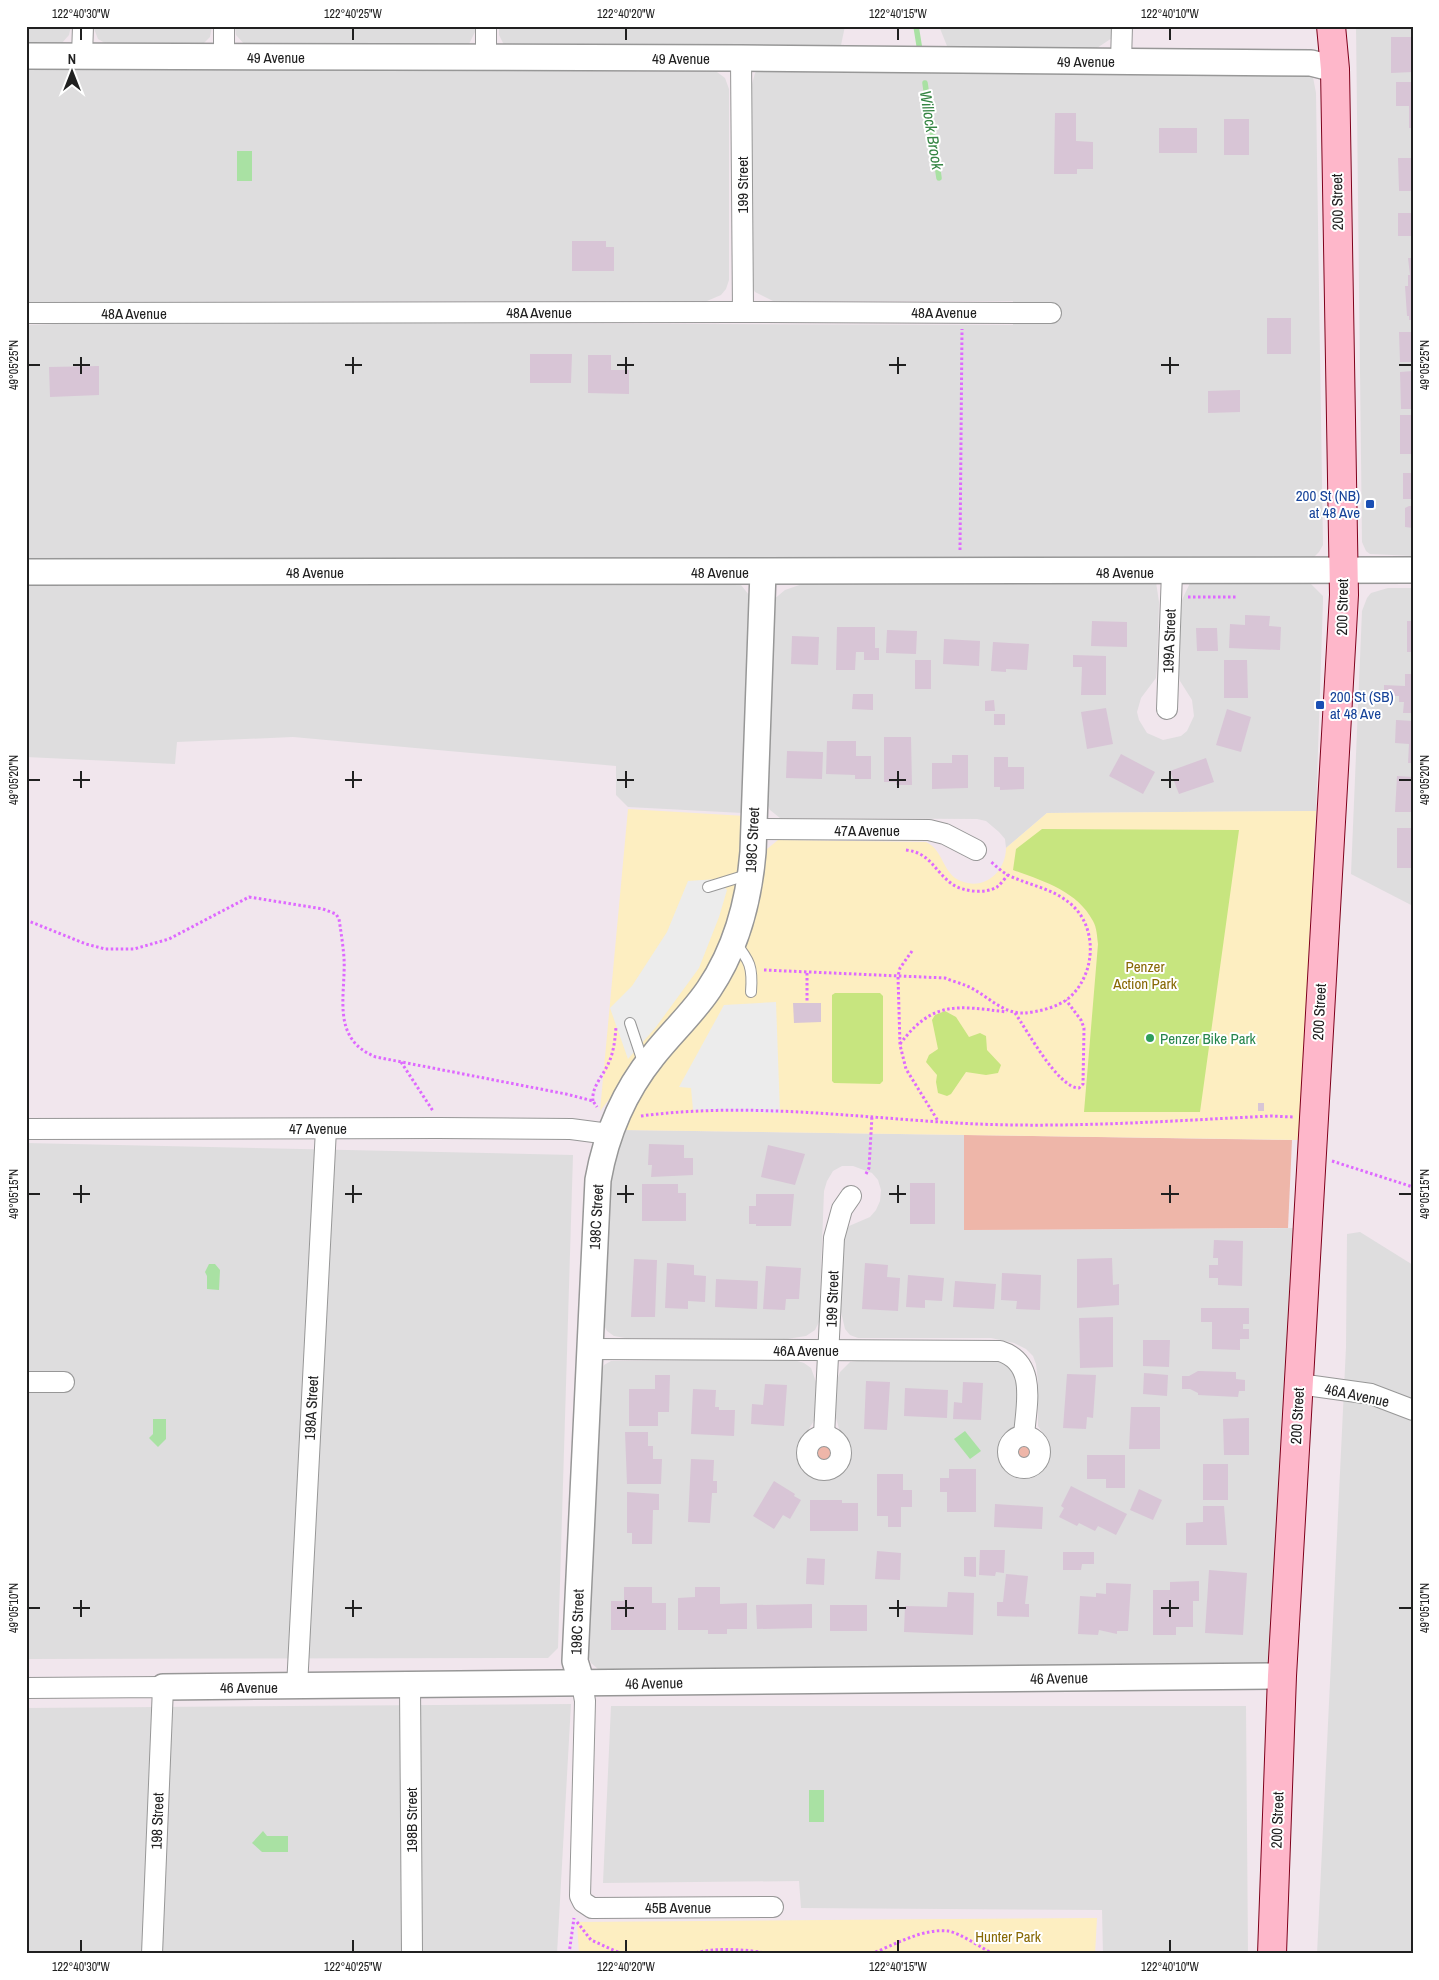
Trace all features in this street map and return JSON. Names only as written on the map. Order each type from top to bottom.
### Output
[{"type":"main road","name":"200 Street","points":[[1272,1954],[1282,1676],[1344,606],[1335,69],[1331,26]]},
{"type":"main road","name":"200 Street","points":[[1335,69],[1341,26]]},
{"type":"street","points":[[82,56],[83,26]]},
{"type":"street","points":[[224,26],[224,57]]},
{"type":"street","points":[[486,26],[486,58]]},
{"type":"street","points":[[1122,26],[1122,61]]},
{"type":"street","name":"49 Avenue","points":[[26,56],[1122,61],[1311,63],[1335,69]]},
{"type":"street","name":"199 Street","points":[[741,58],[743,312]]},
{"type":"street","name":"48A Avenue","points":[[26,313],[1051,313]]},
{"type":"street","name":"48 Avenue","points":[[26,572],[1172,572],[1413,570]]},
{"type":"street","name":"198C Street","points":[[577,1912],[580,1896],[585,1701],[575,1661],[597,1189],[605,1123],[621,1106],[644,1067],[710,988],[734,940],[751,874],[763,572]]},
{"type":"street","name":"199A Street","points":[[1166,709],[1172,572]]},
{"type":"street","name":"47A Avenue","points":[[754,829],[929,830],[945,834],[976,850]]},
{"type":"street","name":"47 Avenue","points":[[26,1129],[571,1129],[605,1123]]},
{"type":"street","name":"198A Street","points":[[297,1686],[326,1129]]},
{"type":"street","name":"199 Street","points":[[824,1435],[834,1238],[842,1209],[851,1196]]},
{"type":"street","name":"46A Avenue","points":[[590,1349],[991,1350],[1009,1354],[1019,1361],[1025,1372],[1028,1384],[1024,1436]]},
{"type":"street","points":[[26,1382],[64,1382]]},
{"type":"street","name":"46A Avenue","points":[[1299,1384],[1371,1394],[1413,1410]]},
{"type":"street","name":"46 Avenue","points":[[26,1688],[410,1686],[1282,1676]]},
{"type":"street","name":"198B Street","points":[[410,1686],[412,1954]]},
{"type":"street","name":"198 Street","points":[[152,1954],[163,1687]]},
{"type":"street","name":"45B Avenue","points":[[577,1912],[592,1908],[773,1907]]},
{"type":"lane","points":[[708,887],[751,874]]},
{"type":"lane","points":[[734,940],[748,958],[752,970],[751,992]]},
{"type":"lane","points":[[626,1022],[644,1067]]},
{"type":"path","points":[[960,552],[962,326]]},
{"type":"path","points":[[1187,597],[1238,597]]},
{"type":"path","points":[[899,850],[919,853],[928,858],[953,885],[969,890],[988,890],[998,886],[1008,875]]},
{"type":"path","points":[[900,1045],[911,1030],[935,1011],[949,1008],[1024,1013],[1052,1007],[1066,1000],[1080,986],[1089,966],[1090,942],[1084,919],[1072,905],[1047,888],[1008,875],[1002,870]]},
{"type":"path","points":[[26,920],[86,944],[105,949],[134,949],[170,939],[249,897],[324,909],[336,914],[339,919],[344,959],[341,1009],[345,1025],[365,1053],[376,1057],[593,1101]]},
{"type":"path","points":[[912,951],[900,968],[898,976],[900,1045],[906,1069],[938,1122]]},
{"type":"path","points":[[763,963],[765,971],[945,978],[968,986],[1008,1012]]},
{"type":"path","points":[[807,973],[807,1003]]},
{"type":"path","points":[[1014,1012],[1054,1071],[1065,1083],[1074,1088],[1079,1088],[1083,1084],[1084,1028],[1081,1020],[1066,1000]]},
{"type":"path","points":[[605,1123],[593,1101],[592,1094],[610,1060],[616,1025],[626,1022]]},
{"type":"path","points":[[400,1062],[432,1107],[434,1116]]},
{"type":"path","points":[[639,1116],[693,1110],[783,1111],[938,1122],[1072,1125],[1271,1116],[1297,1117]]},
{"type":"path","points":[[866,1174],[869,1168],[872,1116]]},
{"type":"path","points":[[1341,1164],[1413,1186]]},
{"type":"path","points":[[569,1954],[577,1912]]},
{"type":"path","points":[[577,1912],[591,1940],[622,1954]]},
{"type":"path","points":[[871,1954],[918,1936],[950,1931],[993,1954]]},
{"type":"path","points":[[691,1954],[708,1951],[770,1954]]},
{"type":"shaded area","points":[[26,26],[71,26],[69,35],[61,44],[26,45]]},
{"type":"shaded area","points":[[93,26],[212,26],[210,37],[202,45],[110,46],[98,39]]},
{"type":"shaded area","points":[[235,26],[476,26],[476,30],[469,44],[461,48],[245,45],[236,35]]},
{"type":"shaded area","points":[[499,26],[845,26],[840,50],[505,47],[499,35]]},
{"type":"shaded area","points":[[939,26],[1114,26],[1112,38],[1094,50],[949,51]]},
{"type":"shaded area","points":[[1356,26],[1413,26],[1413,556],[1370,554],[1366,551],[1362,542]]},
{"type":"shaded area","points":[[26,68],[717,72],[725,78],[729,89],[729,280],[726,289],[721,295],[707,301],[26,302]]},
{"type":"shaded area","points":[[759,69],[1307,74],[1313,77],[1316,93],[1323,545],[1319,552],[1313,558],[26,563],[26,325],[112,322],[1013,325],[1013,301],[773,301],[755,292],[752,286],[751,88],[755,73]]},
{"type":"shaded area","points":[[237,151],[252,151],[252,181],[237,181]]},
{"type":"shaded area","points":[[26,579],[730,580],[741,585],[749,595],[751,606],[743,813],[628,807],[616,795],[616,766],[293,737],[177,742],[175,764],[26,757]]},
{"type":"shaded area","points":[[808,582],[1156,582],[1159,602],[1156,678],[1141,698],[1137,712],[1139,720],[1147,733],[1163,740],[1181,736],[1187,731],[1194,716],[1192,700],[1180,681],[1178,670],[1181,602],[1190,583],[1310,583],[1323,596],[1316,811],[1047,813],[1006,848],[1005,839],[999,832],[986,821],[977,819],[780,818],[770,810],[765,799],[773,600],[785,590]]},
{"type":"shaded area","points":[[1388,588],[1413,588],[1413,906],[1351,874],[1362,611],[1371,593]]},
{"type":"shaded area","points":[[717,879],[727,890],[719,917],[699,968],[656,1027],[628,1059],[610,1008],[632,986],[667,932],[688,881]]},
{"type":"shaded area","points":[[776,1002],[780,1113],[693,1110],[691,1088],[679,1087],[724,1005]]},
{"type":"shaded area","points":[[623,1130],[964,1135],[964,1230],[1295,1228],[1269,1664],[607,1672],[598,1669],[591,1663],[588,1655],[600,1373],[604,1365],[611,1361],[791,1359],[804,1363],[811,1368],[816,1382],[815,1419],[801,1442],[799,1457],[807,1471],[824,1477],[833,1475],[841,1470],[849,1455],[849,1446],[839,1429],[835,1414],[837,1380],[840,1372],[850,1362],[864,1360],[996,1360],[1010,1367],[1014,1373],[1017,1390],[1016,1424],[1003,1440],[1000,1455],[1001,1462],[1012,1473],[1025,1477],[1033,1476],[1046,1466],[1049,1451],[1045,1437],[1038,1426],[1036,1364],[1033,1356],[1026,1349],[1014,1343],[991,1338],[858,1338],[850,1335],[845,1329],[841,1312],[844,1235],[849,1226],[870,1217],[876,1210],[880,1201],[881,1190],[878,1180],[872,1173],[853,1166],[842,1166],[833,1171],[824,1191],[819,1322],[815,1330],[806,1336],[787,1339],[625,1338],[614,1336],[607,1331],[603,1324],[607,1190]]},
{"type":"shaded area","points":[[964,1135],[1292,1140],[1288,1228],[964,1230]]},
{"type":"shaded area","points":[[26,1143],[573,1155],[558,1648],[548,1658],[26,1659]]},
{"type":"shaded area","points":[[1360,1232],[1413,1265],[1413,1954],[1317,1954],[1346,1347],[1347,1234]]},
{"type":"shaded area","points":[[209,1264],[215,1264],[220,1270],[219,1290],[207,1289],[207,1276],[205,1272]]},
{"type":"shaded area","points":[[153,1419],[166,1419],[166,1439],[158,1447],[149,1438],[153,1434]]},
{"type":"shaded area","points":[[965,1431],[981,1451],[970,1459],[954,1439]]},
{"type":"shaded area","points":[[823,1442],[830,1445],[833,1452],[830,1459],[823,1462],[816,1459],[813,1452],[816,1445]]},
{"type":"shaded area","points":[[1021,1443],[1029,1443],[1034,1448],[1032,1459],[1021,1461],[1016,1456],[1016,1448]]},
{"type":"shaded area","points":[[571,1704],[557,1954],[26,1954],[26,1708]]},
{"type":"shaded area","points":[[611,1706],[1246,1706],[1248,1954],[1103,1954],[1102,1910],[801,1908],[799,1881],[603,1883]]},
{"type":"shaded area","points":[[809,1790],[824,1790],[824,1822],[809,1822]]},
{"type":"shaded area","points":[[263,1831],[267,1836],[288,1836],[288,1852],[262,1852],[252,1843]]},
{"type":"green space","points":[[628,809],[745,816],[741,872],[734,906],[716,954],[701,982],[600,1111]]},
{"type":"green space","name":"Penzer Action Park","points":[[1316,811],[1299,1140],[623,1130],[640,1093],[669,1053],[763,856],[767,849],[778,840],[926,842],[936,850],[946,868],[955,878],[970,883],[978,883],[986,881],[998,871],[1005,856],[1006,848],[1047,813]]},
{"type":"green space","name":"Penzer Bike Park","points":[[1042,829],[1239,830],[1200,1112],[1084,1112],[1098,944],[1097,932],[1086,911],[1069,895],[1047,883],[1013,870],[1016,849]]},
{"type":"green space","points":[[835,993],[880,993],[883,996],[883,1081],[880,1084],[834,1083],[832,1081],[832,995]]},
{"type":"green space","points":[[945,1011],[956,1017],[969,1037],[980,1033],[986,1036],[987,1050],[1001,1065],[998,1073],[986,1075],[966,1072],[951,1094],[947,1096],[938,1093],[937,1075],[926,1062],[929,1055],[938,1049],[932,1020],[935,1015]]},
{"type":"green space","name":"Hunter Park","points":[[1097,1918],[1095,1954],[579,1954],[577,1922]]},
{"type":"building","points":[[1391,37],[1413,37],[1413,72],[1391,73]]},
{"type":"building","points":[[1396,82],[1413,82],[1413,128],[1409,128],[1409,106],[1396,106]]},
{"type":"building","points":[[1055,113],[1076,113],[1076,141],[1093,142],[1093,169],[1077,169],[1077,174],[1054,174]]},
{"type":"building","points":[[1224,119],[1249,119],[1249,155],[1224,155]]},
{"type":"building","points":[[1159,128],[1197,128],[1197,153],[1159,153]]},
{"type":"building","points":[[1398,158],[1413,158],[1413,191],[1399,191]]},
{"type":"building","points":[[1398,213],[1413,213],[1413,236],[1398,236]]},
{"type":"building","points":[[572,241],[606,241],[606,247],[614,247],[614,271],[572,271]]},
{"type":"building","points":[[1408,258],[1413,258],[1413,320],[1409,320],[1409,316],[1407,316],[1405,286],[1408,286],[1408,275],[1410,275]]},
{"type":"building","points":[[1267,318],[1291,318],[1291,354],[1267,354]]},
{"type":"building","points":[[1399,332],[1413,332],[1413,362],[1400,362]]},
{"type":"building","points":[[530,354],[572,354],[571,383],[530,383]]},
{"type":"building","points":[[588,355],[611,355],[611,370],[629,370],[629,394],[588,393]]},
{"type":"building","points":[[99,366],[99,395],[50,397],[49,367]]},
{"type":"building","points":[[1413,371],[1413,409],[1401,409],[1400,372]]},
{"type":"building","points":[[1240,390],[1240,412],[1208,413],[1208,391]]},
{"type":"building","points":[[1400,415],[1413,415],[1413,454],[1400,454]]},
{"type":"building","points":[[1403,473],[1413,473],[1413,499],[1403,499]]},
{"type":"building","points":[[1413,506],[1413,528],[1405,527],[1405,508]]},
{"type":"building","points":[[1245,615],[1270,616],[1269,626],[1281,627],[1280,650],[1229,648],[1230,624],[1245,625]]},
{"type":"building","points":[[1092,621],[1127,622],[1127,647],[1091,646]]},
{"type":"building","points":[[1407,621],[1413,621],[1413,652],[1407,652]]},
{"type":"building","points":[[837,627],[875,627],[875,648],[879,648],[879,660],[864,660],[864,652],[856,652],[855,670],[836,670]]},
{"type":"building","points":[[1196,628],[1217,628],[1218,651],[1197,651]]},
{"type":"building","points":[[887,630],[917,631],[916,654],[886,653]]},
{"type":"building","points":[[792,636],[819,637],[818,665],[791,664]]},
{"type":"building","points":[[944,639],[980,641],[979,666],[943,664]]},
{"type":"building","points":[[993,642],[1029,644],[1027,670],[1006,669],[1006,672],[991,671]]},
{"type":"building","points":[[1073,655],[1106,656],[1106,695],[1081,695],[1082,667],[1073,667]]},
{"type":"building","points":[[915,660],[931,660],[931,689],[915,689]]},
{"type":"building","points":[[1224,660],[1247,660],[1248,698],[1224,698]]},
{"type":"building","points":[[1405,674],[1413,674],[1413,713],[1403,713],[1404,702],[1399,702],[1399,696],[1384,696],[1384,685],[1405,686]]},
{"type":"building","points":[[853,694],[873,694],[873,710],[852,709]]},
{"type":"building","points":[[994,700],[995,711],[985,711],[985,701]]},
{"type":"building","points":[[1106,708],[1113,744],[1087,749],[1081,712]]},
{"type":"building","points":[[1227,709],[1251,717],[1241,752],[1216,745]]},
{"type":"building","points":[[994,714],[1005,714],[1005,725],[994,725]]},
{"type":"building","points":[[1396,720],[1413,721],[1413,763],[1408,763],[1409,744],[1395,743]]},
{"type":"building","points":[[884,737],[911,737],[912,785],[896,785],[896,782],[884,782]]},
{"type":"building","points":[[827,741],[856,741],[856,756],[871,756],[871,779],[855,779],[855,775],[826,774]]},
{"type":"building","points":[[787,751],[823,752],[822,779],[786,778]]},
{"type":"building","points":[[1121,754],[1155,772],[1143,794],[1109,776]]},
{"type":"building","points":[[952,755],[968,755],[968,788],[932,789],[932,763],[952,763]]},
{"type":"building","points":[[994,757],[1008,757],[1008,767],[1024,767],[1024,789],[1000,790],[1000,787],[994,787]]},
{"type":"building","points":[[1206,758],[1214,782],[1179,794],[1170,771]]},
{"type":"building","points":[[1397,776],[1413,777],[1413,812],[1395,812]]},
{"type":"building","points":[[1397,828],[1413,828],[1413,868],[1397,868]]},
{"type":"building","points":[[793,1003],[821,1003],[821,1022],[794,1023]]},
{"type":"building","points":[[1258,1103],[1264,1103],[1264,1111],[1258,1111]]},
{"type":"building","points":[[649,1144],[684,1145],[684,1158],[693,1158],[693,1175],[651,1177],[652,1165],[648,1165]]},
{"type":"building","points":[[768,1145],[805,1154],[795,1185],[761,1177]]},
{"type":"building","points":[[910,1183],[935,1183],[935,1224],[910,1224]]},
{"type":"building","points":[[642,1184],[678,1184],[678,1193],[686,1193],[686,1221],[642,1221]]},
{"type":"building","points":[[756,1194],[794,1194],[791,1226],[756,1226],[756,1224],[749,1224],[749,1206],[756,1206]]},
{"type":"building","points":[[1214,1240],[1243,1241],[1242,1286],[1218,1285],[1218,1278],[1209,1278],[1209,1265],[1218,1265],[1218,1258],[1213,1258]]},
{"type":"building","points":[[1112,1258],[1113,1285],[1119,1284],[1119,1305],[1077,1308],[1077,1259]]},
{"type":"building","points":[[634,1259],[657,1260],[655,1317],[631,1317]]},
{"type":"building","points":[[667,1263],[694,1265],[694,1275],[706,1276],[705,1302],[688,1301],[688,1309],[665,1308]]},
{"type":"building","points":[[865,1263],[888,1265],[887,1277],[900,1278],[898,1311],[862,1309]]},
{"type":"building","points":[[766,1266],[801,1268],[799,1299],[786,1299],[785,1310],[763,1309]]},
{"type":"building","points":[[1002,1273],[1041,1275],[1040,1310],[1016,1309],[1017,1301],[1001,1300]]},
{"type":"building","points":[[908,1275],[944,1278],[942,1301],[925,1300],[925,1308],[906,1307]]},
{"type":"building","points":[[716,1279],[758,1281],[757,1309],[715,1307]]},
{"type":"building","points":[[955,1281],[996,1284],[994,1309],[953,1307]]},
{"type":"building","points":[[1201,1308],[1249,1308],[1249,1324],[1243,1324],[1243,1329],[1249,1329],[1249,1339],[1240,1339],[1240,1350],[1212,1349],[1212,1322],[1201,1322]]},
{"type":"building","points":[[1113,1317],[1113,1367],[1080,1368],[1079,1318]]},
{"type":"building","points":[[1143,1340],[1170,1340],[1169,1367],[1143,1366]]},
{"type":"building","points":[[1198,1371],[1236,1372],[1236,1379],[1245,1380],[1245,1391],[1239,1391],[1238,1397],[1198,1395],[1198,1393],[1190,1389],[1182,1389],[1182,1376],[1189,1376]]},
{"type":"building","points":[[1144,1373],[1168,1375],[1167,1396],[1143,1394]]},
{"type":"building","points":[[1067,1374],[1096,1375],[1093,1418],[1087,1417],[1086,1429],[1063,1428]]},
{"type":"building","points":[[655,1375],[670,1375],[669,1412],[658,1412],[658,1426],[629,1426],[629,1389],[655,1389]]},
{"type":"building","points":[[866,1381],[890,1382],[887,1430],[864,1429]]},
{"type":"building","points":[[963,1382],[983,1383],[981,1420],[953,1419],[954,1402],[962,1403]]},
{"type":"building","points":[[765,1384],[787,1385],[784,1426],[751,1424],[752,1404],[763,1405]]},
{"type":"building","points":[[905,1388],[948,1390],[947,1418],[904,1416]]},
{"type":"building","points":[[693,1389],[716,1390],[715,1407],[719,1407],[719,1410],[735,1410],[734,1436],[691,1434]]},
{"type":"building","points":[[1131,1407],[1160,1407],[1160,1449],[1129,1449]]},
{"type":"building","points":[[1249,1418],[1249,1455],[1224,1455],[1223,1419]]},
{"type":"building","points":[[625,1432],[648,1432],[648,1446],[653,1446],[653,1459],[662,1459],[661,1484],[627,1484]]},
{"type":"building","points":[[1087,1455],[1125,1455],[1125,1488],[1106,1488],[1106,1479],[1087,1479]]},
{"type":"building","points":[[691,1459],[714,1460],[713,1481],[717,1481],[717,1493],[712,1493],[710,1523],[688,1522]]},
{"type":"building","points":[[1203,1464],[1228,1464],[1228,1500],[1203,1500]]},
{"type":"building","points":[[949,1469],[976,1469],[976,1512],[947,1512],[947,1492],[940,1492],[940,1478],[949,1478]]},
{"type":"building","points":[[877,1474],[903,1474],[903,1490],[912,1490],[912,1507],[901,1507],[901,1527],[888,1527],[888,1516],[877,1516]]},
{"type":"building","points":[[774,1481],[801,1500],[790,1519],[783,1515],[774,1529],[753,1516]]},
{"type":"building","points":[[1071,1486],[1127,1514],[1116,1535],[1098,1526],[1095,1531],[1079,1523],[1077,1526],[1059,1517],[1064,1508],[1061,1506]]},
{"type":"building","points":[[1139,1489],[1162,1500],[1153,1520],[1130,1510]]},
{"type":"building","points":[[627,1492],[659,1494],[659,1510],[653,1510],[652,1544],[632,1544],[632,1533],[627,1533]]},
{"type":"building","points":[[810,1500],[842,1500],[842,1503],[858,1503],[858,1531],[810,1531]]},
{"type":"building","points":[[995,1504],[1043,1507],[1042,1529],[994,1527]]},
{"type":"building","points":[[1203,1506],[1224,1506],[1227,1545],[1186,1545],[1186,1523],[1203,1522]]},
{"type":"building","points":[[980,1550],[1005,1550],[1004,1573],[996,1572],[995,1576],[979,1575]]},
{"type":"building","points":[[877,1551],[901,1553],[900,1580],[875,1579]]},
{"type":"building","points":[[1063,1552],[1094,1552],[1094,1564],[1082,1564],[1081,1570],[1063,1570]]},
{"type":"building","points":[[964,1557],[976,1557],[976,1577],[964,1576]]},
{"type":"building","points":[[807,1558],[825,1559],[824,1585],[806,1584]]},
{"type":"building","points":[[1209,1570],[1247,1573],[1243,1635],[1205,1633]]},
{"type":"building","points":[[1006,1574],[1028,1576],[1025,1604],[1029,1604],[1029,1617],[997,1616],[997,1602],[1003,1602]]},
{"type":"building","points":[[1199,1581],[1199,1601],[1193,1601],[1193,1627],[1176,1627],[1176,1635],[1153,1635],[1153,1590],[1170,1590],[1170,1582]]},
{"type":"building","points":[[1106,1583],[1131,1584],[1128,1631],[1117,1631],[1117,1634],[1099,1630],[1098,1635],[1078,1634],[1080,1596],[1096,1597],[1096,1593],[1106,1594]]},
{"type":"building","points":[[624,1587],[652,1587],[652,1603],[666,1603],[666,1630],[611,1630],[611,1601],[624,1601]]},
{"type":"building","points":[[695,1587],[720,1587],[720,1604],[747,1603],[747,1629],[727,1629],[727,1634],[708,1634],[708,1630],[678,1630],[678,1598],[695,1597]]},
{"type":"building","points":[[948,1592],[974,1593],[973,1635],[904,1632],[905,1606],[947,1607]]},
{"type":"building","points":[[812,1604],[812,1628],[757,1629],[756,1605]]},
{"type":"building","points":[[830,1605],[867,1605],[867,1631],[830,1631]]},
{"type":"waterway","name":"Willock Brook","points":[[916,26],[920,51]]},
{"type":"waterway","name":"Willock Brook","points":[[925,83],[939,178]]},
{"type":"place","name":"200 St (NB) at 48 Ave","points":[[1370,504]]},
{"type":"place","name":"200 St (SB) at 48 Ave","points":[[1320,705]]},
{"type":"place","name":"Penzer Bike Park","points":[[1150,1038]]}]
